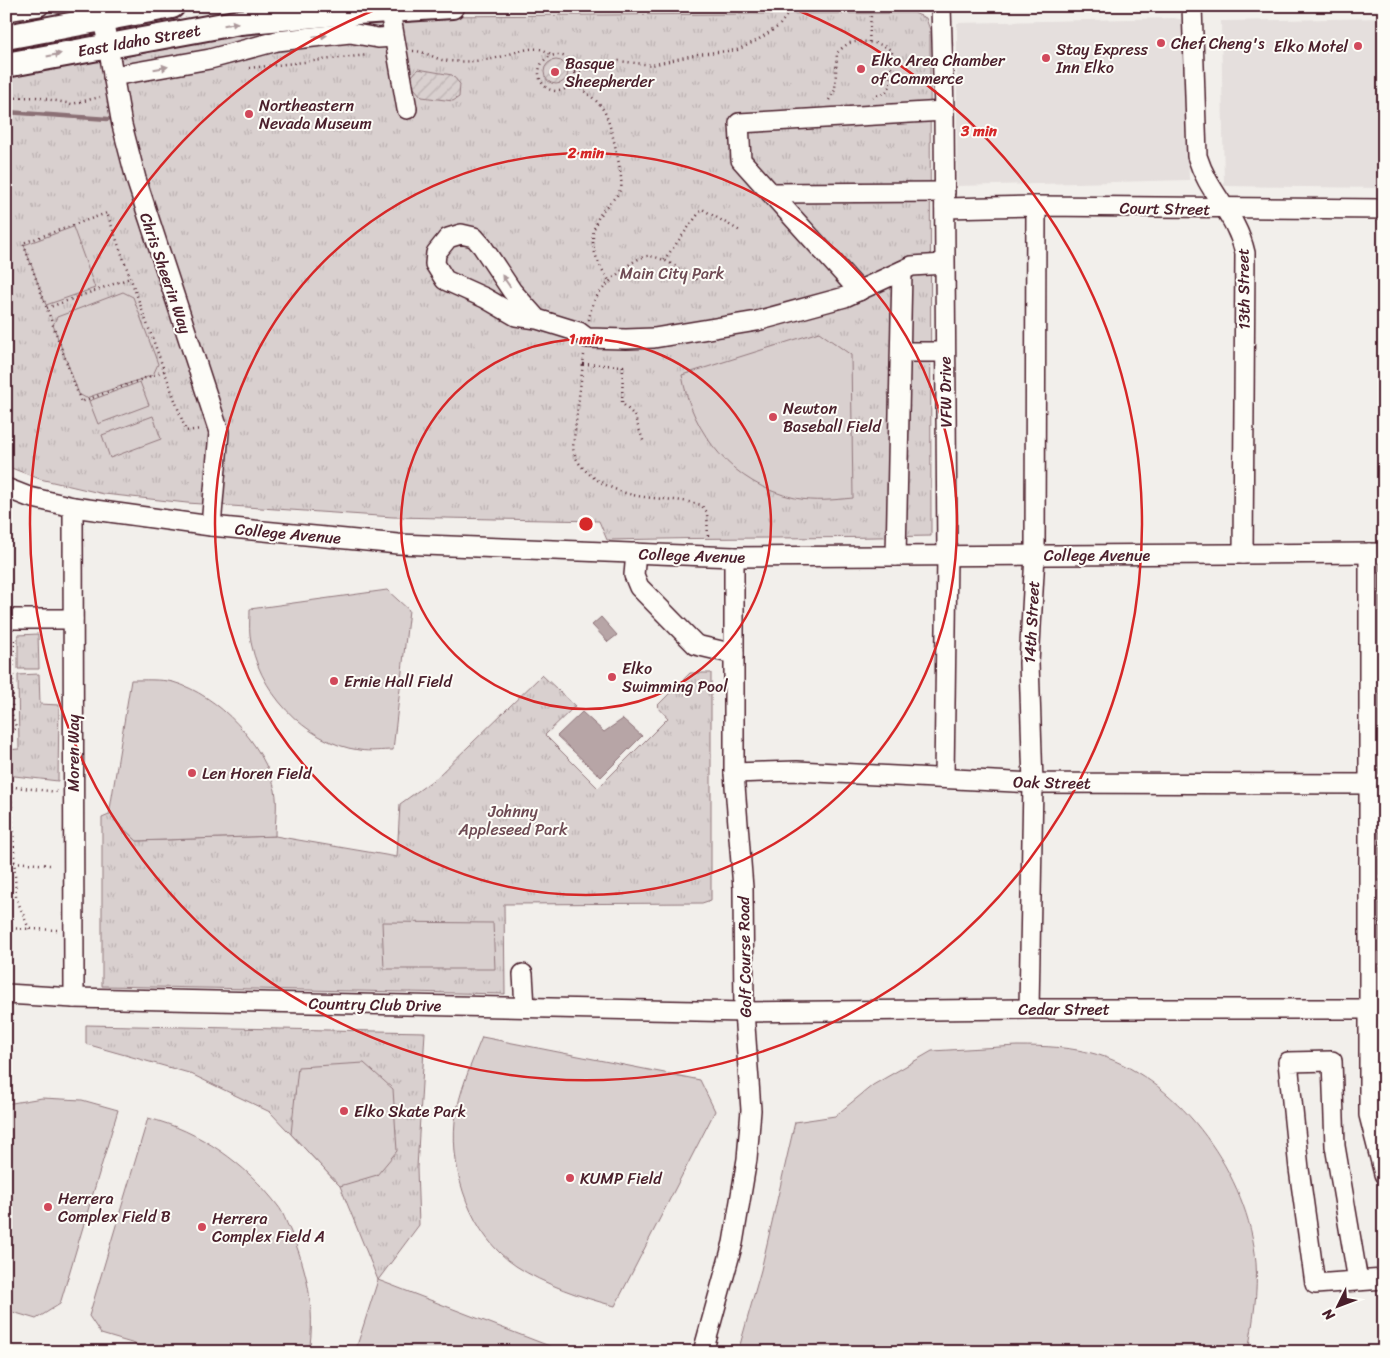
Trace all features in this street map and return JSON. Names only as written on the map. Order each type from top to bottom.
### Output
[{"type":"main road","name":"East Idaho Street","points":[[6,37],[172,6]]},
{"type":"main road","name":"East Idaho Street","points":[[6,65],[240,22],[342,9],[452,6]]},
{"type":"street","points":[[6,11],[39,6]]},
{"type":"street","name":"VFW Drive","points":[[941,6],[944,111],[948,556],[944,777]]},
{"type":"street","name":"13th Street","points":[[1192,6],[1197,156],[1203,174],[1215,197],[1227,209],[1240,233],[1245,253],[1243,554]]},
{"type":"street","points":[[389,8],[400,44],[408,110]]},
{"type":"street","name":"Chris Sheerin Way","points":[[103,18],[114,84],[146,215],[218,426],[219,438],[211,526]]},
{"type":"street","points":[[114,84],[277,41],[350,33],[383,38],[400,44]]},
{"type":"street","points":[[859,291],[741,160],[739,123],[944,111]]},
{"type":"street","name":"Court Street","points":[[770,193],[945,200],[1036,206],[1384,209]]},
{"type":"street","name":"14th Street","points":[[1029,1009],[1033,783],[1029,663],[1035,555],[1036,206]]},
{"type":"street","points":[[537,319],[512,291],[474,237],[456,234],[448,238],[437,250],[435,264],[445,280],[485,298],[516,316],[537,319],[579,332],[586,338],[654,338],[728,327],[785,314],[859,291],[916,265],[944,264]]},
{"type":"street","points":[[896,556],[902,271]]},
{"type":"street","points":[[900,352],[945,352]]},
{"type":"street","name":"College Avenue","points":[[6,488],[29,497],[73,507],[211,526],[398,544],[734,557],[1376,553]]},
{"type":"street","name":"Moren Way","points":[[73,507],[74,998]]},
{"type":"street","points":[[636,553],[634,575],[639,587],[696,645],[734,654]]},
{"type":"street","points":[[1376,553],[1377,784],[1368,888],[1377,1009],[1369,1116],[1380,1165],[1384,1174]]},
{"type":"street","name":"Golf Course Road","points":[[703,1352],[734,1243],[747,1159],[750,1078],[744,1012],[743,888],[734,773],[734,557]]},
{"type":"street","points":[[9,625],[73,619]]},
{"type":"street","name":"Oak Street","points":[[734,773],[797,771],[1033,783],[1377,784]]},
{"type":"street","points":[[523,974],[525,1007]]},
{"type":"street","name":"Country Club Drive","points":[[6,994],[74,998],[744,1012]]},
{"type":"street","name":"Cedar Street","points":[[744,1012],[1029,1009],[1377,1009]]},
{"type":"street","points":[[1358,1281],[1335,1146],[1332,1061],[1288,1062],[1299,1170],[1315,1284],[1358,1281],[1384,1279]]},
{"type":"path","points":[[575,72],[619,61],[652,65],[698,54],[737,50],[756,41],[779,26],[787,15]]},
{"type":"path","points":[[869,42],[872,15]]},
{"type":"path","points":[[826,118],[827,105],[835,90],[837,53],[850,43],[869,42],[887,47],[893,55],[890,87],[886,92],[871,100],[871,116]]},
{"type":"path","points":[[400,44],[442,60],[493,59],[534,49],[545,51],[551,55],[565,56],[574,65],[575,72],[572,83],[568,88],[557,91],[546,88],[541,83],[539,78],[540,66],[551,55]]},
{"type":"path","points":[[242,68],[375,54]]},
{"type":"path","points":[[572,83],[591,96],[605,113],[622,175],[620,189],[601,214],[593,239],[594,257],[611,283],[604,288]]},
{"type":"path","points":[[6,98],[36,97],[72,104],[114,84]]},
{"type":"path","points":[[663,261],[702,209],[740,231]]},
{"type":"path","points":[[164,371],[81,402],[23,243],[107,213],[186,430],[218,426]]},
{"type":"path","points":[[697,280],[663,261],[650,256],[640,258],[604,288],[592,304],[573,447],[576,458],[595,478],[624,492],[703,506],[707,512],[708,556]]},
{"type":"path","points":[[47,308],[130,278]]},
{"type":"path","points":[[583,364],[623,366],[622,403],[634,415],[644,443]]},
{"type":"path","points":[[6,734],[12,733],[16,727],[12,714],[15,642],[9,625]]},
{"type":"path","points":[[6,786],[62,792]]},
{"type":"path","points":[[11,786],[16,897],[29,929]]},
{"type":"path","points":[[14,862],[50,864]]},
{"type":"path","points":[[6,928],[62,930]]},
{"type":"shaded area","points":[[6,6],[93,6],[6,22]]},
{"type":"shaded area","points":[[1174,18],[1184,20],[1189,180],[957,186],[957,23]]},
{"type":"shaded area","points":[[1384,18],[1384,188],[1224,186],[1221,21]]},
{"type":"shaded area","points":[[601,617],[617,635],[608,642],[592,625]]},
{"type":"shaded area","points":[[582,712],[604,732],[623,719],[642,736],[601,777],[557,736]]},
{"type":"green space","name":"Main City Park","points":[[914,13],[926,18],[930,30],[931,536],[607,540],[599,521],[393,517],[187,503],[104,494],[40,479],[6,466],[6,71],[280,27],[432,16]]},
{"type":"green space","points":[[556,60],[564,64],[568,72],[564,80],[556,84],[548,80],[544,72],[548,64]]},
{"type":"green space","points":[[418,69],[452,75],[460,84],[459,97],[453,101],[422,97],[413,87],[411,77]]},
{"type":"green space","points":[[73,227],[95,288],[46,305],[24,245]]},
{"type":"green space","points":[[123,292],[133,297],[158,364],[153,375],[86,398],[79,394],[53,325],[57,317]]},
{"type":"green space","name":"Newton Baseball Field","points":[[819,332],[851,355],[853,498],[816,500],[795,498],[753,482],[719,454],[706,436],[695,417],[687,397],[682,375]]},
{"type":"green space","points":[[140,382],[149,405],[98,424],[89,401]]},
{"type":"green space","points":[[153,416],[161,439],[110,458],[102,435]]},
{"type":"green space","name":"Ernie Hall Field","points":[[387,590],[409,610],[393,750],[363,751],[339,745],[320,737],[302,725],[286,710],[262,675],[254,655],[250,632],[250,609]]},
{"type":"green space","points":[[38,634],[39,669],[18,669],[18,635]]},
{"type":"green space","name":"Johnny Appleseed Park","points":[[690,673],[711,673],[711,900],[702,903],[504,904],[505,994],[102,986],[102,818],[109,815],[137,841],[275,836],[397,857],[400,804],[436,778],[542,675],[575,706],[545,735],[598,788],[668,718],[657,706]]},
{"type":"green space","points":[[39,674],[40,704],[59,705],[58,781],[6,775],[6,750],[19,749],[18,675]]},
{"type":"green space","name":"Len Horen Field","points":[[131,680],[168,681],[190,688],[223,710],[237,724],[261,756],[275,790],[275,836],[137,841],[109,815]]},
{"type":"green space","points":[[382,922],[493,923],[495,969],[384,969]]},
{"type":"green space","name":"Elko Skate Park","points":[[86,1025],[425,1032],[417,1168],[419,1225],[378,1280],[340,1186],[270,1112],[189,1073],[86,1044]]},
{"type":"green space","name":"KUMP Field","points":[[482,1037],[700,1080],[715,1111],[615,1306],[564,1290],[527,1273],[500,1253],[476,1221],[460,1182],[454,1141],[455,1121],[462,1089]]},
{"type":"green space","points":[[1017,1046],[1079,1050],[1099,1055],[1129,1068],[1158,1086],[1206,1136],[1225,1166],[1240,1197],[1251,1230],[1256,1262],[1256,1296],[1248,1352],[738,1352],[761,1270],[795,1122],[835,1116],[873,1085],[932,1051]]},
{"type":"green space","name":"Elko Skate Park","points":[[364,1063],[393,1089],[397,1151],[377,1175],[340,1186],[291,1134],[298,1067]]},
{"type":"green space","name":"Herrera Complex Field B","points":[[42,1098],[82,1100],[118,1110],[60,1304],[36,1319],[6,1310],[6,1104]]},
{"type":"green space","name":"Herrera Complex Field A","points":[[148,1118],[186,1131],[220,1151],[251,1176],[280,1208],[296,1245],[305,1274],[311,1305],[309,1352],[162,1352],[101,1334],[89,1316]]},
{"type":"green space","points":[[378,1280],[565,1352],[355,1352]]},
{"type":"waterway","points":[[6,112],[108,119]]},
{"type":"place","name":"Chef Cheng's","points":[[1161,43]]},
{"type":"place","name":"Elko Motel","points":[[1358,46]]},
{"type":"place","name":"Stay Express Inn Elko","points":[[1046,58]]},
{"type":"place","name":"Elko Area Chamber of Commerce","points":[[861,69]]},
{"type":"place","name":"Basque Sheepherder","points":[[555,72]]},
{"type":"place","name":"Northeastern Nevada Museum","points":[[249,114]]},
{"type":"place","name":"Newton Baseball Field","points":[[773,417]]},
{"type":"place","name":"Elko Swimming Pool","points":[[612,677]]},
{"type":"place","name":"Ernie Hall Field","points":[[334,681]]},
{"type":"place","name":"Len Horen Field","points":[[192,773]]},
{"type":"place","name":"Elko Skate Park","points":[[344,1111]]},
{"type":"place","name":"KUMP Field","points":[[570,1178]]},
{"type":"place","name":"Herrera Complex Field B","points":[[48,1207]]},
{"type":"place","name":"Herrera Complex Field A","points":[[202,1227]]}]
